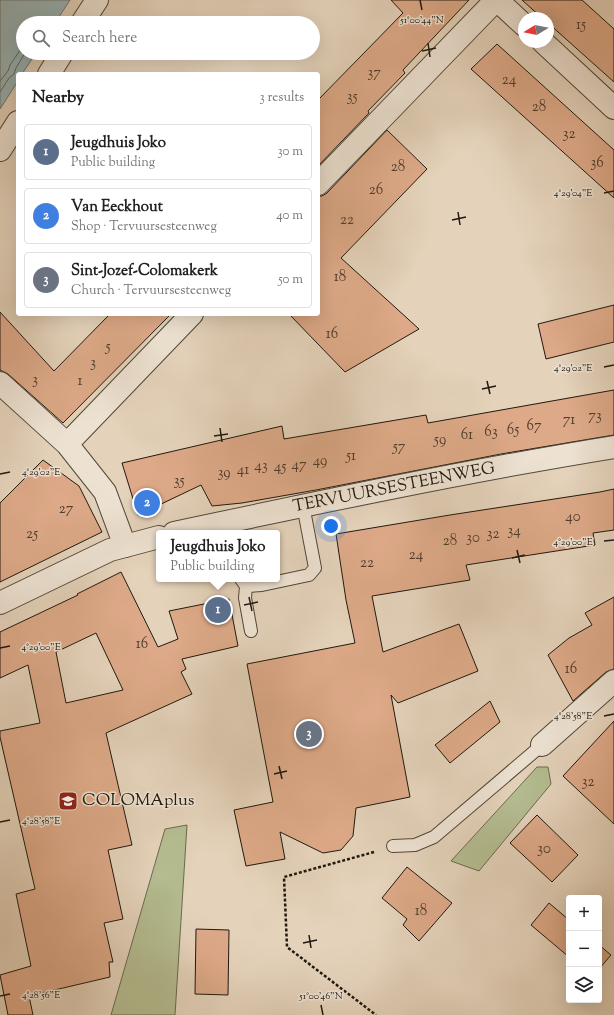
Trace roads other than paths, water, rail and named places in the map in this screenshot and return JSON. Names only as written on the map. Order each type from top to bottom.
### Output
[{"type":"street","points":[[86,16],[96,0]]},
{"type":"street","points":[[320,182],[496,0],[518,20]]},
{"type":"street","points":[[549,48],[614,108]]},
{"type":"street","points":[[50,72],[58,60]]},
{"type":"street","points":[[0,150],[16,125]]},
{"type":"street","points":[[67,444],[190,316]]},
{"type":"street","points":[[0,382],[67,444],[105,492],[125,546]]},
{"type":"street","name":"TERVUURSESTEENWEG","points":[[200,530],[227,527],[303,505],[361,493],[614,447]]},
{"type":"street","points":[[0,603],[110,550],[156,538]]},
{"type":"street","points":[[542,745],[614,681]]},
{"type":"lane","points":[[280,581],[309,575],[315,568],[303,505]]},
{"type":"lane","points":[[251,631],[243,583],[262,585],[276,582]]},
{"type":"lane","points":[[393,846],[416,845],[434,837],[542,745]]},
{"type":"water","points":[[0,0],[70,0],[60,16],[16,16],[16,60],[31,60],[23,72],[16,72],[16,84],[0,109]]},
{"type":"place","name":"Van Eeckhout","points":[[147,503]]},
{"type":"place","name":"Jeugdhuis Joko","points":[[218,610]]},
{"type":"place","name":"Sint-Jozef-Colomakerk","points":[[309,734]]},
{"type":"place","name":"COLOMAplus","points":[[68,801]]}]
